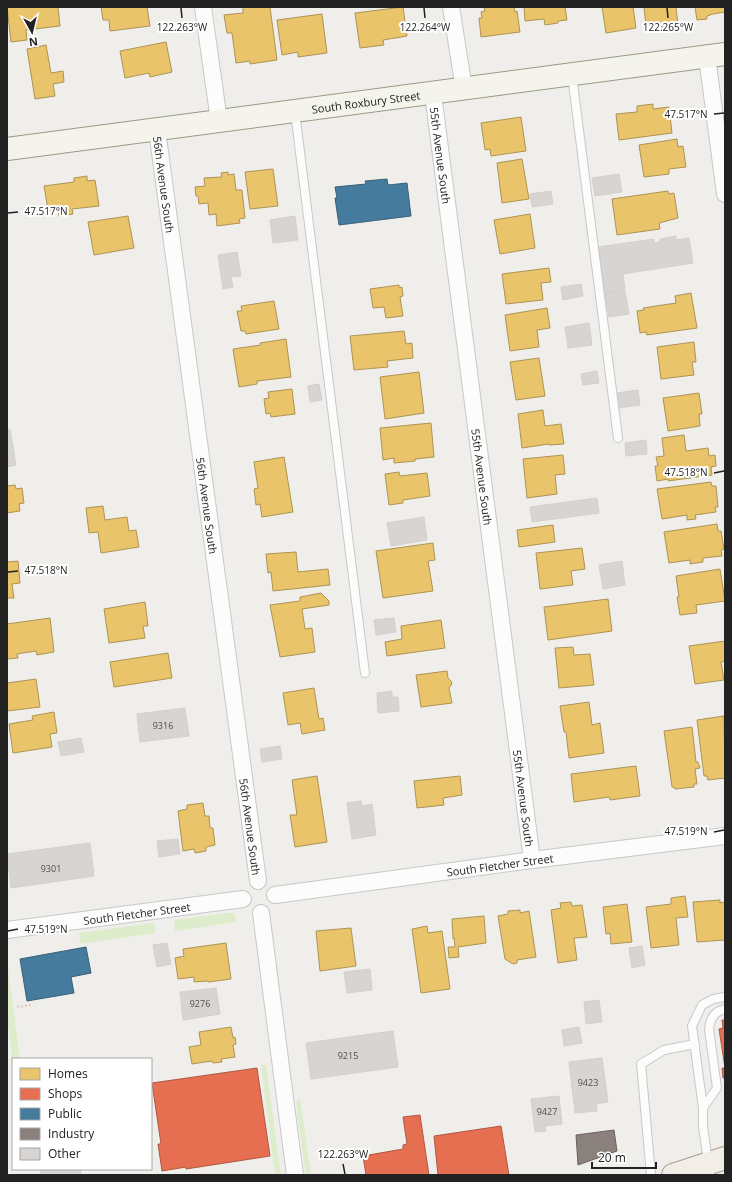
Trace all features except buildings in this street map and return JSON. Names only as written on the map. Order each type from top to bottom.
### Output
[{"type":"main road","points":[[673,1175],[714,1165]]},
{"type":"street","points":[[203,7],[219,121]]},
{"type":"street","points":[[452,7],[464,89]]},
{"type":"street","points":[[716,55],[725,194]]},
{"type":"street","name":"South Roxbury Street","points":[[7,150],[716,55]]},
{"type":"street","name":"55th Avenue South","points":[[433,94],[532,860]]},
{"type":"street","name":"56th Avenue South","points":[[158,130],[258,881]]},
{"type":"street","name":"South Fletcher Street","points":[[275,896],[532,860],[725,836]]},
{"type":"street","points":[[258,881],[266,882],[271,886],[275,896],[275,901],[269,910],[261,912],[249,910],[243,899],[246,887],[250,883],[258,881]]},
{"type":"street","name":"South Fletcher Street","points":[[7,930],[243,899]]},
{"type":"street","points":[[261,912],[295,1175]]},
{"type":"lane","points":[[572,75],[618,438]]},
{"type":"lane","points":[[295,111],[365,673]]},
{"type":"lane","points":[[714,1165],[703,1127],[703,1108],[692,1026],[702,1005],[713,999],[725,997]]},
{"type":"lane","points":[[703,1108],[717,1088],[709,1029],[710,1022],[714,1014],[725,1009]]},
{"type":"lane","points":[[651,1175],[641,1064],[664,1050],[695,1044]]},
{"type":"path","points":[[17,1008],[31,1005]]},
{"type":"green space","points":[[235,913],[236,922],[175,931],[174,920]]},
{"type":"green space","points":[[153,923],[155,925],[155,933],[80,944],[79,933]]},
{"type":"green space","points":[[7,961],[20,1058],[12,1058],[7,1018]]},
{"type":"green space","points":[[261,1064],[266,1065],[281,1175],[275,1175]]},
{"type":"green space","points":[[300,1098],[311,1175],[306,1175],[296,1102]]}]
